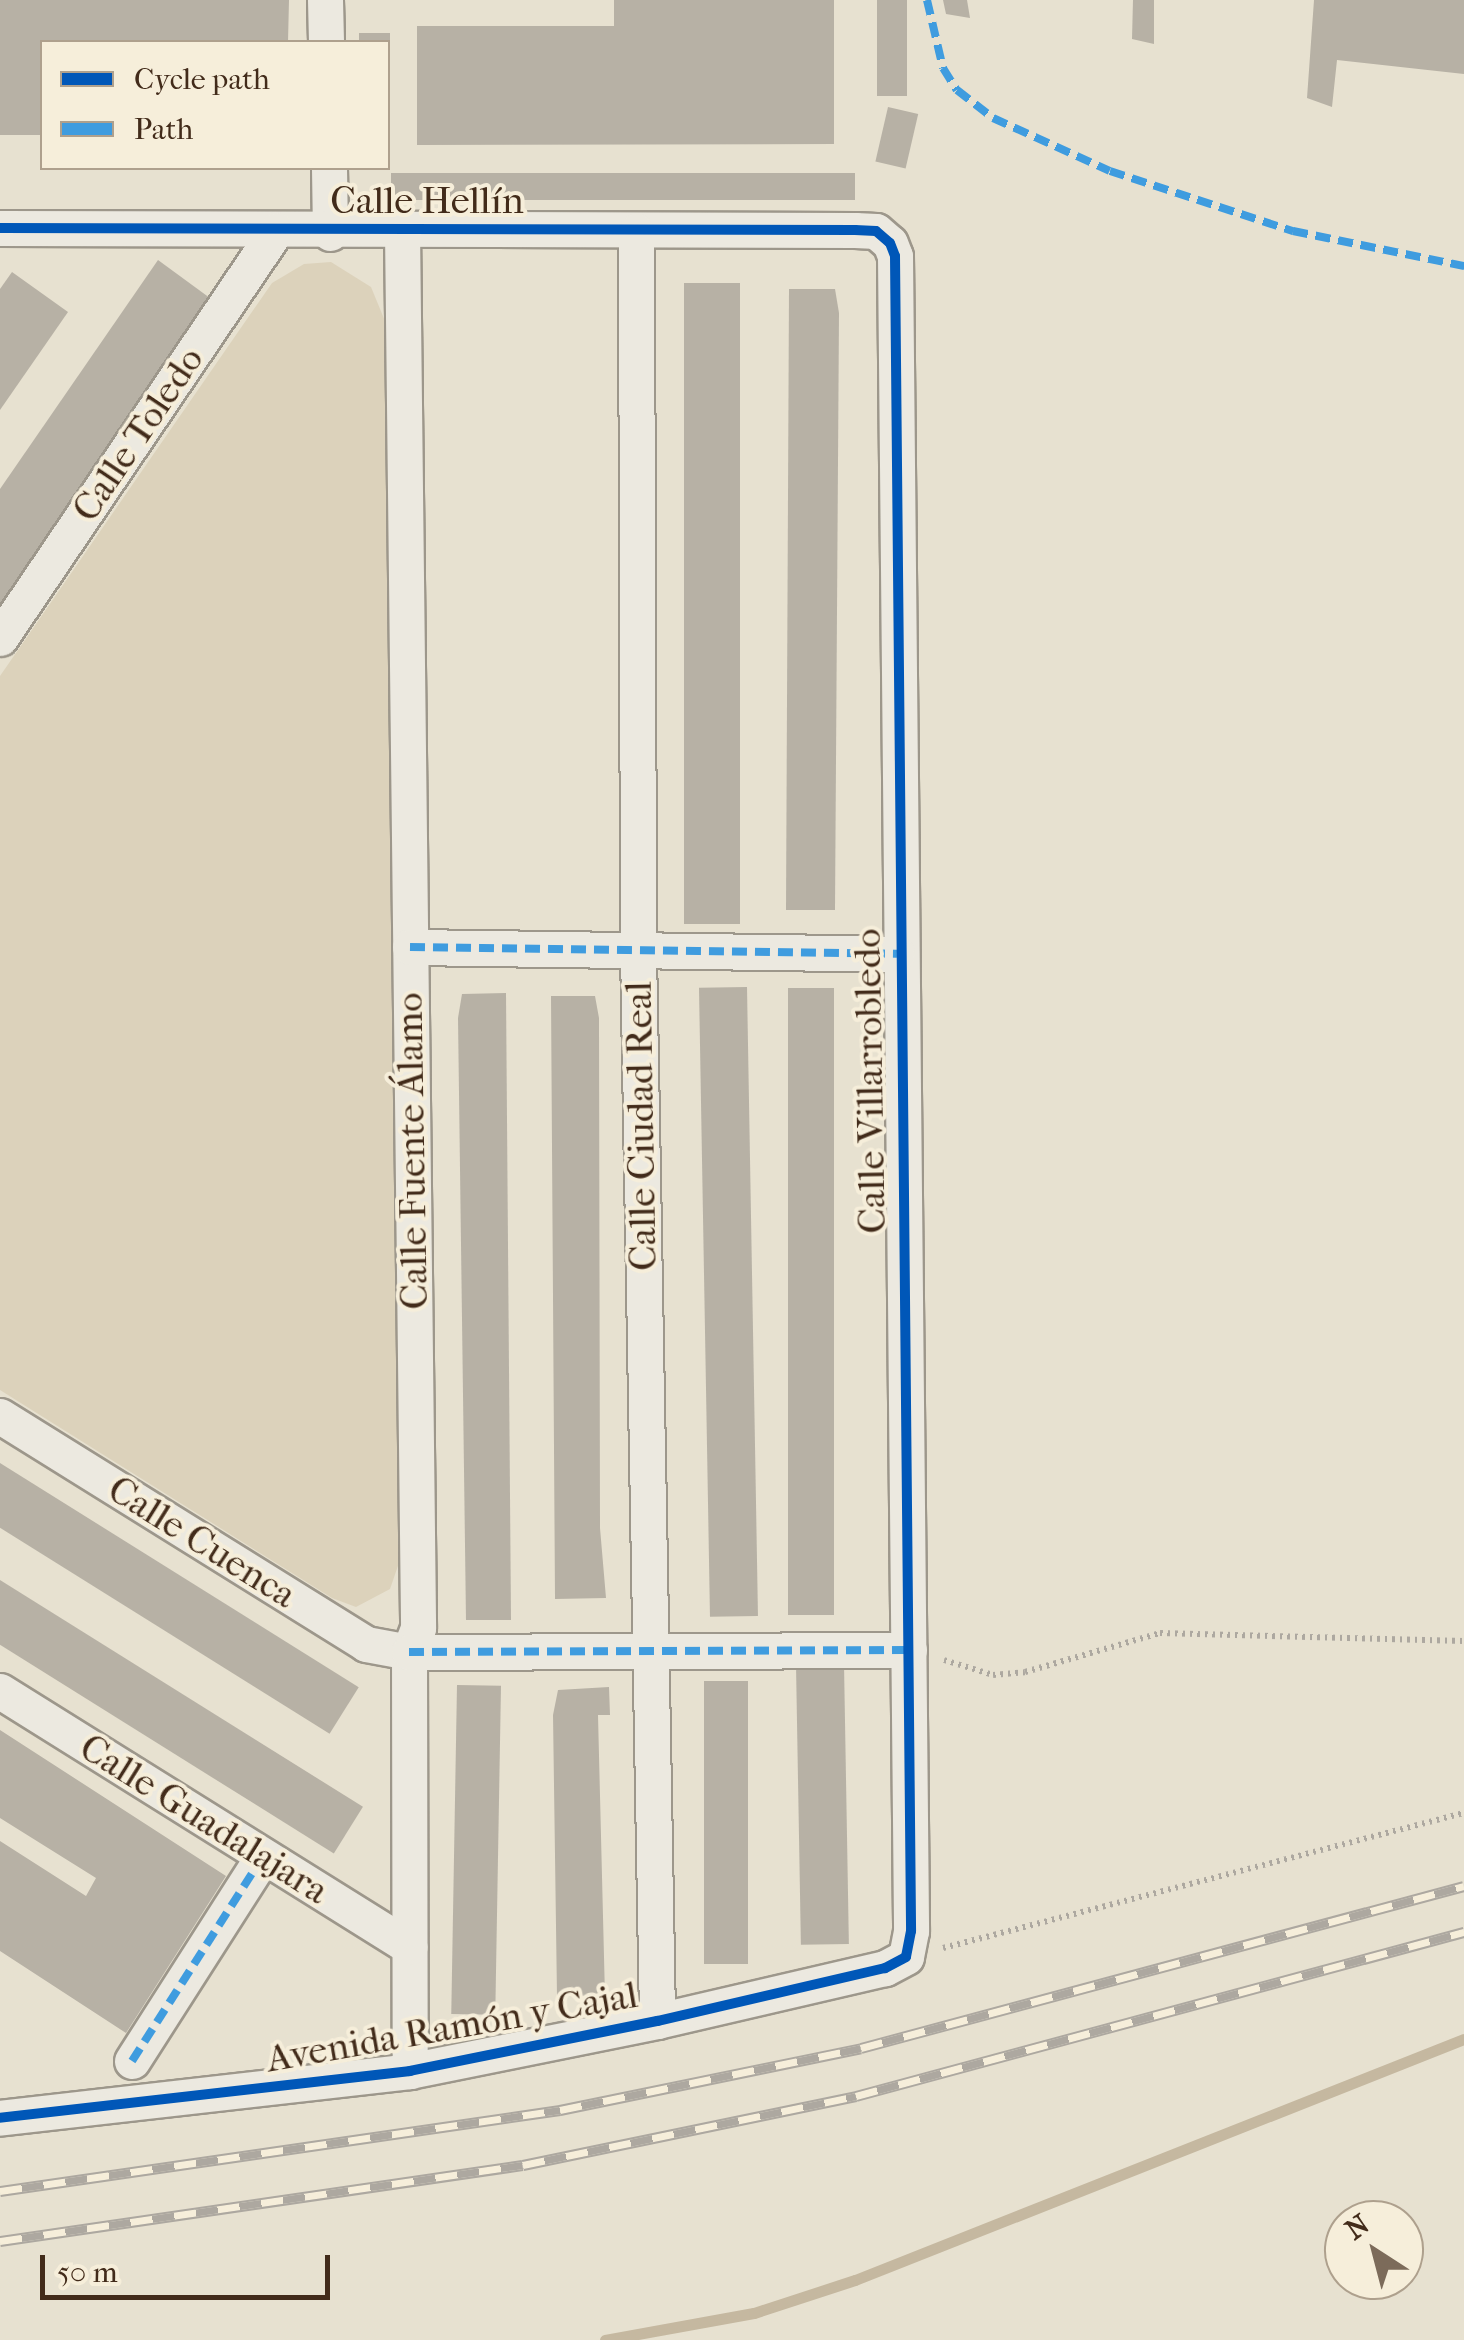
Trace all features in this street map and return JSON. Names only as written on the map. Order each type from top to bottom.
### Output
[{"type":"street","points":[[325,0],[326,40]]},
{"type":"street","points":[[329,170],[330,233]]},
{"type":"street","name":"Calle Hellín","points":[[0,228],[330,233],[855,230]]},
{"type":"street","name":"Calle Toledo","points":[[0,638],[276,230]]},
{"type":"street","name":"Calle Fuente Álamo","points":[[402,230],[418,1628],[409,1652],[410,2071]]},
{"type":"street","name":"Calle Villarrobledo","points":[[855,230],[876,230],[895,256],[897,954],[909,1650],[906,1957]]},
{"type":"street","name":"Calle Ciudad Real","points":[[636,231],[638,950],[657,2022]]},
{"type":"street","points":[[410,946],[897,954]]},
{"type":"street","name":"Calle Cuenca","points":[[0,1416],[366,1644],[409,1652],[909,1650]]},
{"type":"street","name":"Calle Guadalajara","points":[[0,1691],[409,1947]]},
{"type":"street","points":[[132,2062],[263,1856]]},
{"type":"street","name":"Avenida Ramón y Cajal","points":[[0,2118],[410,2071],[657,2022],[885,1968],[906,1957]]},
{"type":"path","points":[[909,1650],[993,1675],[1026,1672],[1160,1633],[1464,1641]]},
{"type":"path","points":[[906,1957],[1464,1812]]},
{"type":"shaded area","points":[[331,262],[371,287],[385,321],[400,1560],[390,1589],[356,1607],[332,1598],[0,1390],[0,676],[272,283],[304,264]]},
{"type":"building","points":[[0,0],[289,0],[288,40],[40,40],[40,135],[0,135]]},
{"type":"building","points":[[614,0],[834,0],[834,144],[417,145],[417,26],[614,26]]},
{"type":"building","points":[[877,0],[907,0],[907,96],[877,96]]},
{"type":"building","points":[[943,0],[967,0],[970,18],[946,14]]},
{"type":"building","points":[[1133,0],[1154,0],[1154,44],[1132,39]]},
{"type":"building","points":[[1314,0],[1464,0],[1464,74],[1337,60],[1332,107],[1307,98]]},
{"type":"building","points":[[359,33],[390,33],[390,40],[359,40]]},
{"type":"building","points":[[888,107],[918,114],[906,169],[875,162]]},
{"type":"building","points":[[391,173],[855,173],[855,200],[391,200]]},
{"type":"building","points":[[158,260],[214,301],[0,611],[0,489]]},
{"type":"building","points":[[12,272],[68,312],[0,410],[0,289]]},
{"type":"building","points":[[684,283],[740,283],[740,924],[684,924]]},
{"type":"building","points":[[789,289],[835,289],[839,313],[835,910],[786,910]]},
{"type":"building","points":[[747,987],[758,1616],[710,1617],[699,988]]},
{"type":"building","points":[[788,988],[834,988],[834,1615],[788,1615]]},
{"type":"building","points":[[506,993],[511,1620],[466,1620],[458,1018],[462,994]]},
{"type":"building","points":[[551,996],[595,996],[599,1018],[600,1528],[606,1598],[555,1599]]},
{"type":"building","points":[[0,1463],[359,1687],[330,1734],[0,1528]]},
{"type":"building","points":[[0,1580],[363,1807],[334,1853],[0,1645]]},
{"type":"building","points":[[844,1664],[849,1944],[801,1945],[796,1665]]},
{"type":"building","points":[[704,1681],[748,1681],[748,1964],[704,1964]]},
{"type":"building","points":[[457,1685],[501,1686],[495,2015],[451,2014]]},
{"type":"building","points":[[609,1687],[610,1715],[598,1715],[605,1997],[557,1996],[553,1715],[558,1690]]},
{"type":"building","points":[[0,1730],[226,1876],[126,2033],[0,1951],[0,1841],[86,1896],[96,1878],[0,1818]]},
{"type":"waterway","points":[[605,2340],[754,2313],[855,2280],[1464,2039]]},
{"type":"railway","points":[[0,2191],[560,2110],[861,2048],[1464,1886]]},
{"type":"railway","points":[[0,2241],[523,2165],[856,2096],[1464,1932]]},
{"type":"marked path","points":[[927,0],[943,68],[957,90],[993,118],[1110,171],[1293,231],[1464,266]]},
{"type":"marked path","points":[[410,947],[897,954]]},
{"type":"marked path","points":[[409,1652],[909,1650]]},
{"type":"marked path","points":[[132,2061],[263,1856]]},
{"type":"cycle path","points":[[0,228],[855,230],[876,231],[890,243],[895,256],[911,1931],[906,1957],[885,1968],[657,2021],[410,2071],[0,2118]]}]
